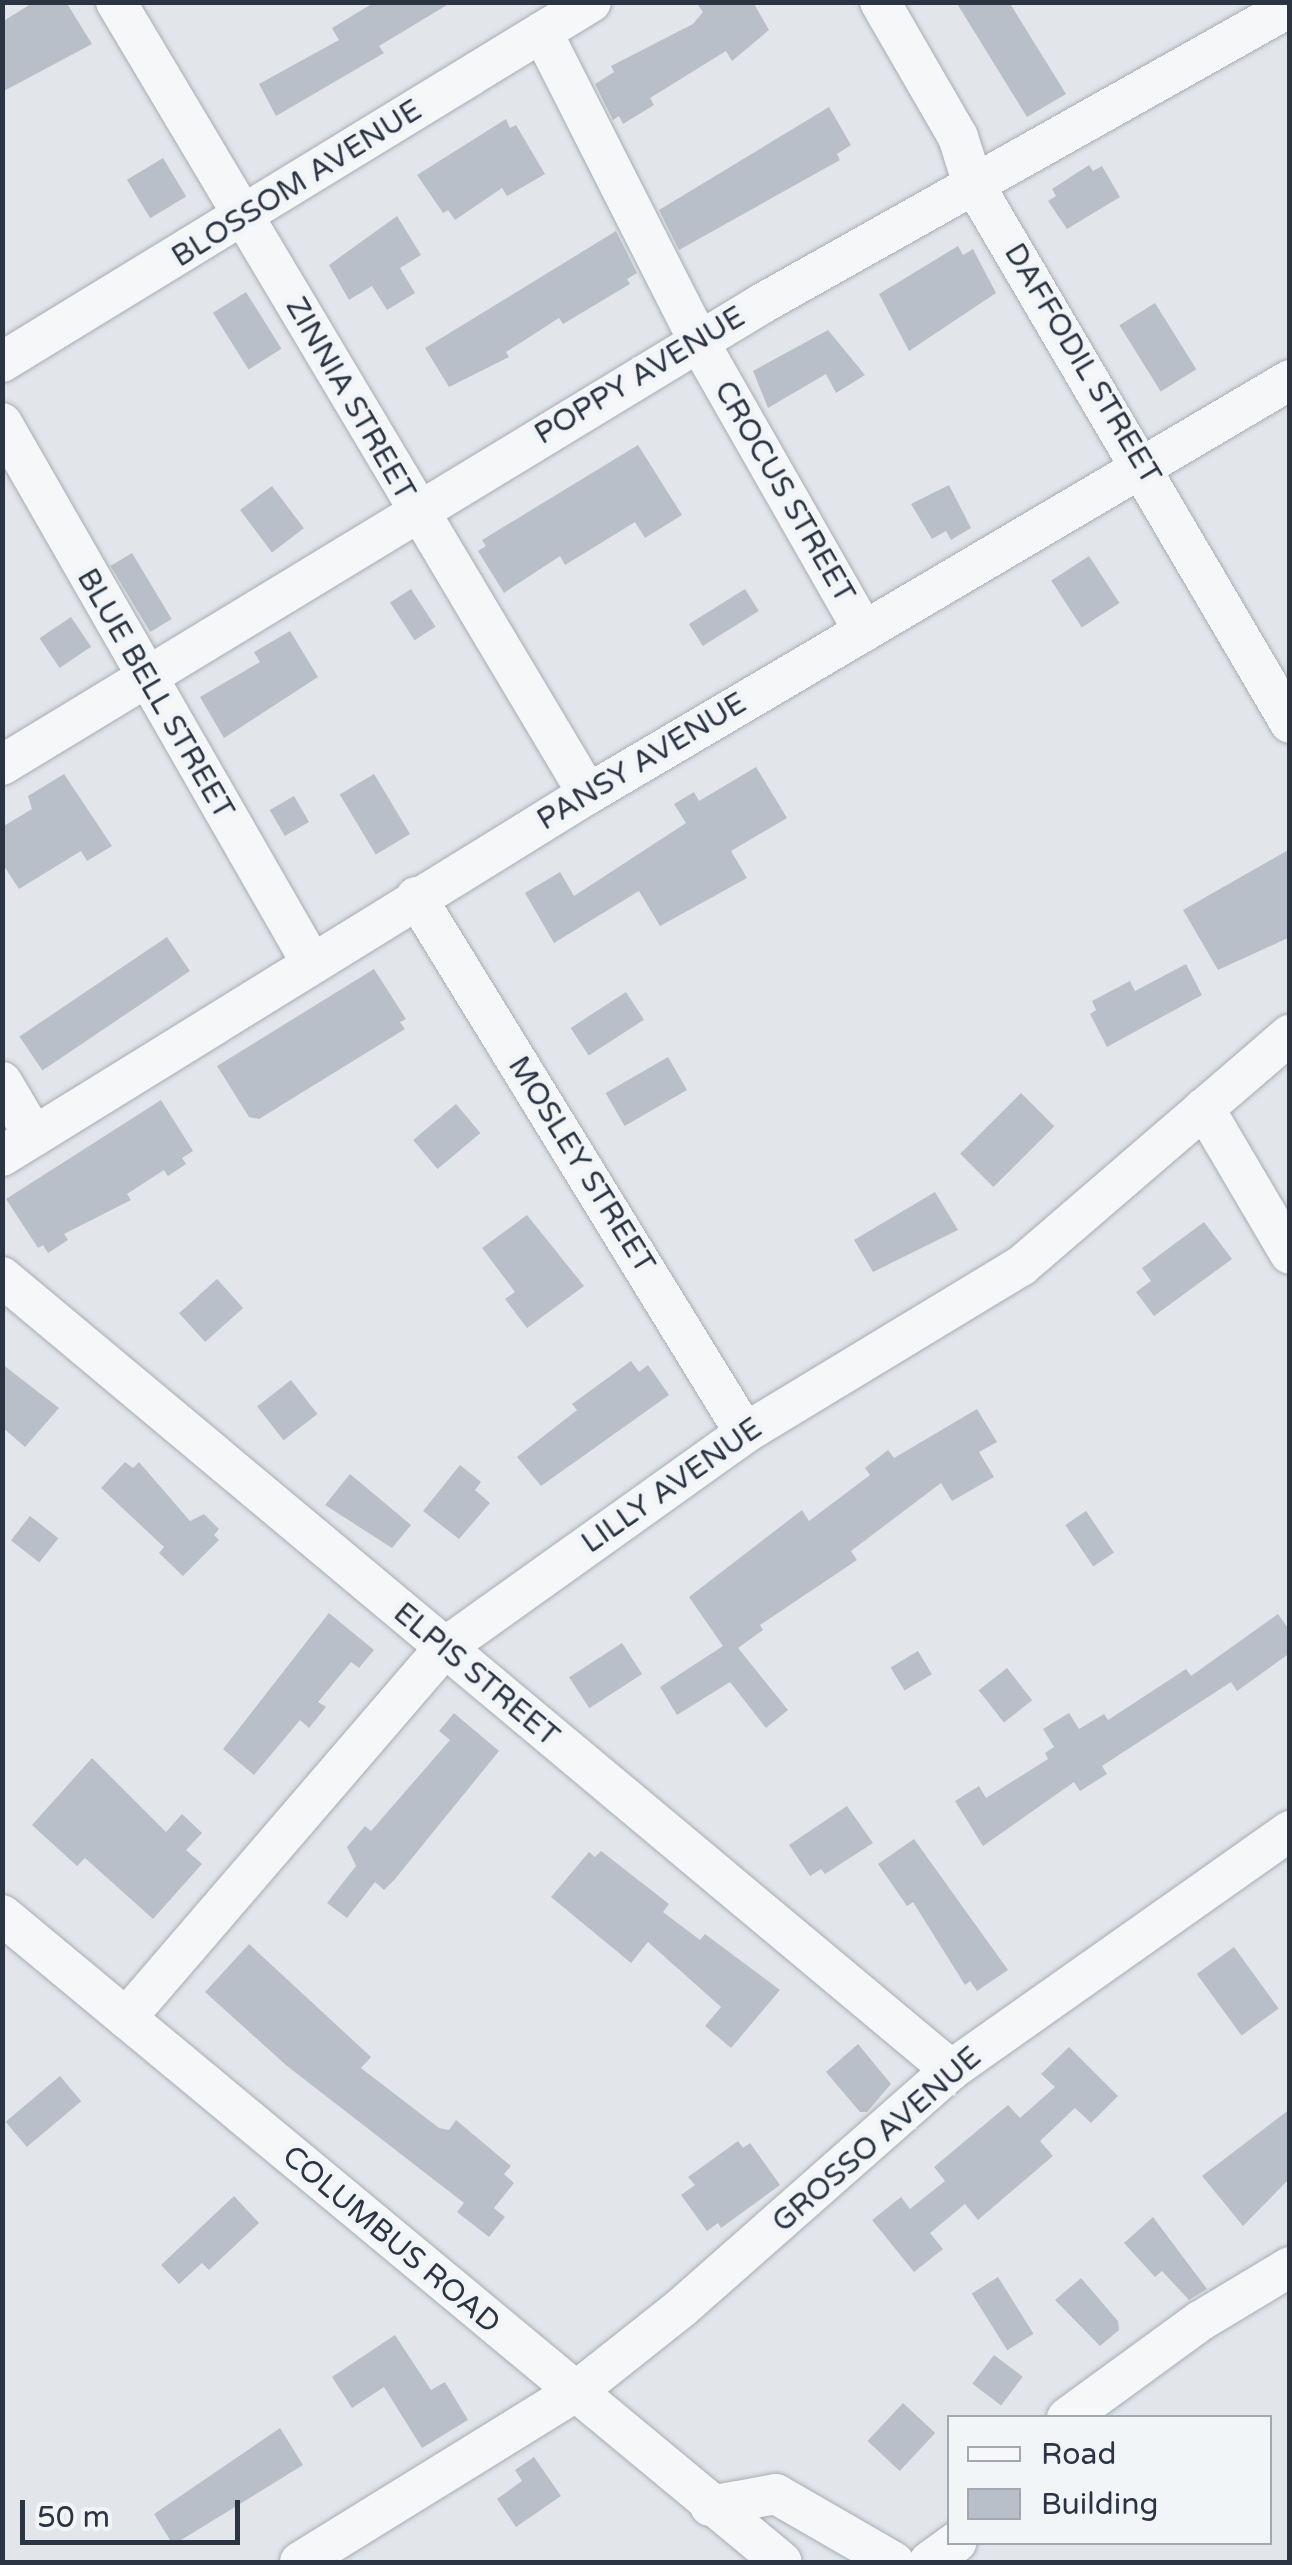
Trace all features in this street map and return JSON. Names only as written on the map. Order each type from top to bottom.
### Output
[{"type":"street","name":"ZINNIA STREET","points":[[116,2],[588,794]]},
{"type":"street","name":"BLOSSOM AVENUE","points":[[2,362],[244,218],[591,2]]},
{"type":"street","name":"DAFFODIL STREET","points":[[880,2],[958,137],[972,180],[1143,466],[1290,723]]},
{"type":"street","name":"POPPY AVENUE","points":[[2,765],[416,511],[972,180],[1290,7]]},
{"type":"street","name":"CROCUS STREET","points":[[542,32],[700,344],[864,631]]},
{"type":"street","name":"PANSY AVENUE","points":[[18,1146],[416,897],[1290,380]]},
{"type":"street","name":"BLUE BELL STREET","points":[[2,424],[144,680],[311,962]]},
{"type":"street","name":"MOSLEY STREET","points":[[416,897],[745,1433]]},
{"type":"street","name":"LILLY AVENUE","points":[[126,2018],[444,1648],[745,1433],[1022,1266],[1290,1035]]},
{"type":"street","points":[[2,1082],[18,1146]]},
{"type":"street","points":[[1204,1108],[1290,1254]]},
{"type":"street","name":"ELPIS STREET","points":[[2,1277],[951,2070]]},
{"type":"street","name":"GROSSO AVENUE","points":[[300,2562],[574,2393],[695,2296],[951,2070],[1290,1831]]},
{"type":"street","name":"COLUMBUS ROAD","points":[[2,1915],[782,2562]]},
{"type":"street","points":[[1071,2415],[1200,2321],[1290,2267]]},
{"type":"street","points":[[710,2506],[776,2494],[894,2562]]},
{"type":"street","points":[[929,2562],[953,2545]]},
{"type":"building","points":[[34,2],[66,2],[92,44],[2,92],[2,22]]},
{"type":"building","points":[[375,2],[452,2],[379,46],[384,53],[276,116],[259,84],[339,40],[332,28]]},
{"type":"building","points":[[696,2],[753,2],[769,30],[732,61],[726,51],[650,98],[654,105],[623,124],[619,116],[613,120],[595,84],[614,72],[611,66],[693,24],[703,12]]},
{"type":"building","points":[[956,2],[1009,2],[1066,94],[1027,117]]},
{"type":"building","points":[[829,107],[851,145],[837,154],[840,160],[679,250],[659,210]]},
{"type":"building","points":[[506,119],[510,128],[516,125],[545,174],[507,196],[502,188],[455,220],[448,210],[443,213],[417,175]]},
{"type":"building","points":[[163,158],[186,197],[150,218],[127,180]]},
{"type":"building","points":[[1089,165],[1093,171],[1102,166],[1120,197],[1067,229],[1048,201],[1056,196],[1052,189]]},
{"type":"building","points":[[397,216],[421,255],[400,268],[415,293],[387,310],[372,286],[349,300],[329,265]]},
{"type":"building","points":[[616,231],[637,273],[627,279],[630,284],[563,324],[559,318],[506,352],[509,357],[449,387],[425,348]]},
{"type":"building","points":[[958,246],[963,255],[973,249],[996,293],[909,351],[879,294]]},
{"type":"building","points":[[246,292],[282,349],[248,369],[213,313]]},
{"type":"building","points":[[1155,303],[1196,369],[1161,391],[1119,325]]},
{"type":"building","points":[[828,330],[865,375],[836,393],[826,374],[768,408],[753,371]]},
{"type":"building","points":[[638,445],[682,515],[645,538],[635,522],[565,565],[560,556],[504,593],[478,551],[486,546],[482,540]]},
{"type":"building","points":[[949,485],[971,528],[951,540],[946,531],[932,539],[911,504]]},
{"type":"building","points":[[272,486],[304,528],[272,552],[240,510]]},
{"type":"building","points":[[132,553],[172,619],[150,632],[111,566]]},
{"type":"building","points":[[1089,556],[1119,603],[1082,627],[1051,581]]},
{"type":"building","points":[[411,589],[436,627],[415,640],[390,603]]},
{"type":"building","points":[[745,589],[759,611],[703,646],[689,624]]},
{"type":"building","points":[[71,617],[91,647],[60,668],[39,638]]},
{"type":"building","points":[[290,631],[318,677],[224,738],[200,697],[260,662],[254,652]]},
{"type":"building","points":[[756,767],[787,818],[731,851],[747,878],[660,926],[639,891],[554,943],[525,893],[560,872],[574,896],[686,823],[674,804],[694,792],[699,801]]},
{"type":"building","points":[[64,774],[112,846],[87,861],[81,851],[19,889],[2,863],[2,827],[32,809],[28,796]]},
{"type":"building","points":[[374,774],[410,834],[376,855],[340,795]]},
{"type":"building","points":[[294,796],[309,822],[285,836],[270,810]]},
{"type":"building","points":[[1290,849],[1290,937],[1218,970],[1183,910]]},
{"type":"building","points":[[167,937],[190,971],[42,1071],[19,1037]]},
{"type":"building","points":[[1186,964],[1202,995],[1107,1047],[1090,1014],[1096,1010],[1092,1001],[1130,981],[1135,991]]},
{"type":"building","points":[[374,969],[406,1019],[400,1022],[405,1029],[259,1119],[249,1117],[217,1066]]},
{"type":"building","points":[[626,992],[644,1020],[589,1056],[571,1028]]},
{"type":"building","points":[[668,1057],[687,1090],[625,1126],[606,1093]]},
{"type":"building","points":[[1021,1093],[1054,1126],[993,1187],[960,1154]]},
{"type":"building","points":[[161,1100],[193,1151],[182,1158],[186,1164],[168,1176],[164,1170],[127,1194],[131,1200],[64,1234],[68,1240],[48,1253],[43,1245],[38,1248],[6,1199]]},
{"type":"building","points":[[456,1104],[480,1133],[438,1169],[413,1140]]},
{"type":"building","points":[[935,1192],[958,1230],[873,1272],[854,1240]]},
{"type":"building","points":[[527,1215],[584,1286],[527,1328],[505,1299],[515,1292],[482,1248]]},
{"type":"building","points":[[1204,1222],[1232,1259],[1154,1316],[1136,1292],[1151,1281],[1142,1268]]},
{"type":"building","points":[[217,1279],[243,1308],[205,1342],[179,1313]]},
{"type":"building","points":[[631,1361],[639,1372],[648,1365],[669,1395],[541,1486],[517,1457],[577,1410],[572,1404]]},
{"type":"building","points":[[2,1364],[59,1408],[25,1447],[2,1427]]},
{"type":"building","points":[[291,1380],[317,1414],[284,1440],[257,1406]]},
{"type":"building","points":[[977,1409],[997,1442],[979,1452],[994,1477],[952,1501],[941,1483],[851,1551],[857,1560],[760,1625],[763,1630],[738,1648],[788,1710],[766,1728],[730,1682],[677,1715],[660,1687],[723,1646],[689,1597],[802,1510],[809,1521],[870,1475],[865,1468],[888,1450],[894,1458]]},
{"type":"building","points":[[125,1462],[133,1468],[139,1462],[190,1521],[204,1514],[219,1529],[214,1535],[219,1540],[183,1576],[159,1553],[164,1547],[101,1488]]},
{"type":"building","points":[[460,1465],[481,1482],[475,1490],[490,1503],[459,1539],[423,1511]]},
{"type":"building","points":[[350,1474],[411,1525],[392,1548],[325,1505]]},
{"type":"building","points":[[1086,1511],[1114,1552],[1093,1566],[1065,1525]]},
{"type":"building","points":[[30,1516],[58,1538],[39,1563],[11,1540]]},
{"type":"building","points":[[329,1613],[374,1650],[359,1668],[351,1662],[318,1702],[326,1707],[309,1728],[300,1720],[254,1775],[223,1749]]},
{"type":"building","points":[[1278,1614],[1290,1631],[1290,1653],[1237,1691],[1231,1682],[1102,1766],[1107,1774],[1080,1791],[1074,1782],[983,1846],[955,1801],[979,1786],[986,1798],[1048,1759],[1045,1753],[1054,1747],[1043,1729],[1069,1713],[1079,1729],[1104,1714],[1108,1720],[1186,1669],[1191,1676]]},
{"type":"building","points":[[622,1643],[642,1674],[589,1708],[569,1677]]},
{"type":"building","points":[[918,1651],[932,1674],[904,1691],[891,1667]]},
{"type":"building","points":[[1007,1668],[1032,1700],[1004,1722],[979,1690]]},
{"type":"building","points":[[454,1713],[499,1751],[395,1879],[384,1890],[375,1882],[347,1918],[327,1903],[356,1866],[347,1847],[365,1826],[371,1831],[450,1740],[439,1731]]},
{"type":"building","points":[[92,1758],[166,1832],[182,1814],[202,1833],[186,1850],[202,1864],[153,1919],[85,1858],[77,1866],[32,1825]]},
{"type":"building","points":[[847,1806],[873,1843],[825,1874],[821,1869],[810,1876],[789,1845]]},
{"type":"building","points":[[914,1839],[1008,1970],[977,1991],[970,1981],[965,1985],[913,1902],[907,1906],[878,1864]]},
{"type":"building","points":[[601,1851],[669,1904],[663,1912],[700,1940],[705,1934],[780,1990],[731,2048],[705,2026],[721,2007],[648,1942],[631,1963],[551,1897],[589,1852],[595,1857]]},
{"type":"building","points":[[249,1944],[371,2057],[361,2068],[439,2128],[449,2130],[456,2120],[511,2166],[504,2174],[514,2183],[494,2208],[505,2217],[489,2237],[457,2212],[464,2203],[287,2066],[205,1992]]},
{"type":"building","points":[[1234,1947],[1279,2008],[1241,2036],[1197,1974]]},
{"type":"building","points":[[858,2044],[891,2084],[867,2112],[860,2112],[826,2072]]},
{"type":"building","points":[[1069,2047],[1118,2096],[1091,2123],[1075,2108],[1040,2141],[1053,2156],[978,2220],[965,2204],[930,2233],[943,2249],[914,2272],[872,2220],[901,2197],[910,2209],[945,2181],[934,2167],[1008,2105],[1020,2118],[1055,2087],[1041,2074]]},
{"type":"building","points":[[60,2076],[81,2101],[27,2147],[6,2122]]},
{"type":"building","points":[[1290,2109],[1290,2178],[1243,2226],[1202,2176]]},
{"type":"building","points":[[738,2141],[743,2148],[750,2143],[780,2185],[721,2228],[718,2223],[707,2231],[681,2195],[695,2185],[688,2177]]},
{"type":"building","points":[[234,2196],[259,2223],[209,2270],[202,2263],[179,2284],[161,2265]]},
{"type":"building","points":[[1153,2217],[1207,2289],[1189,2300],[1162,2271],[1155,2277],[1124,2243]]},
{"type":"building","points":[[998,2277],[1034,2334],[1007,2350],[972,2293]]},
{"type":"building","points":[[1081,2278],[1118,2321],[1119,2330],[1100,2346],[1055,2300]]},
{"type":"building","points":[[395,2335],[431,2390],[445,2382],[468,2420],[422,2448],[384,2387],[352,2408],[332,2377]]},
{"type":"building","points":[[994,2355],[1023,2377],[1001,2405],[972,2384]]},
{"type":"building","points":[[903,2403],[935,2433],[900,2471],[868,2441]]},
{"type":"building","points":[[280,2428],[303,2465],[173,2545],[154,2514]]},
{"type":"building","points":[[534,2457],[561,2496],[516,2527],[497,2499],[522,2481],[515,2470]]}]
